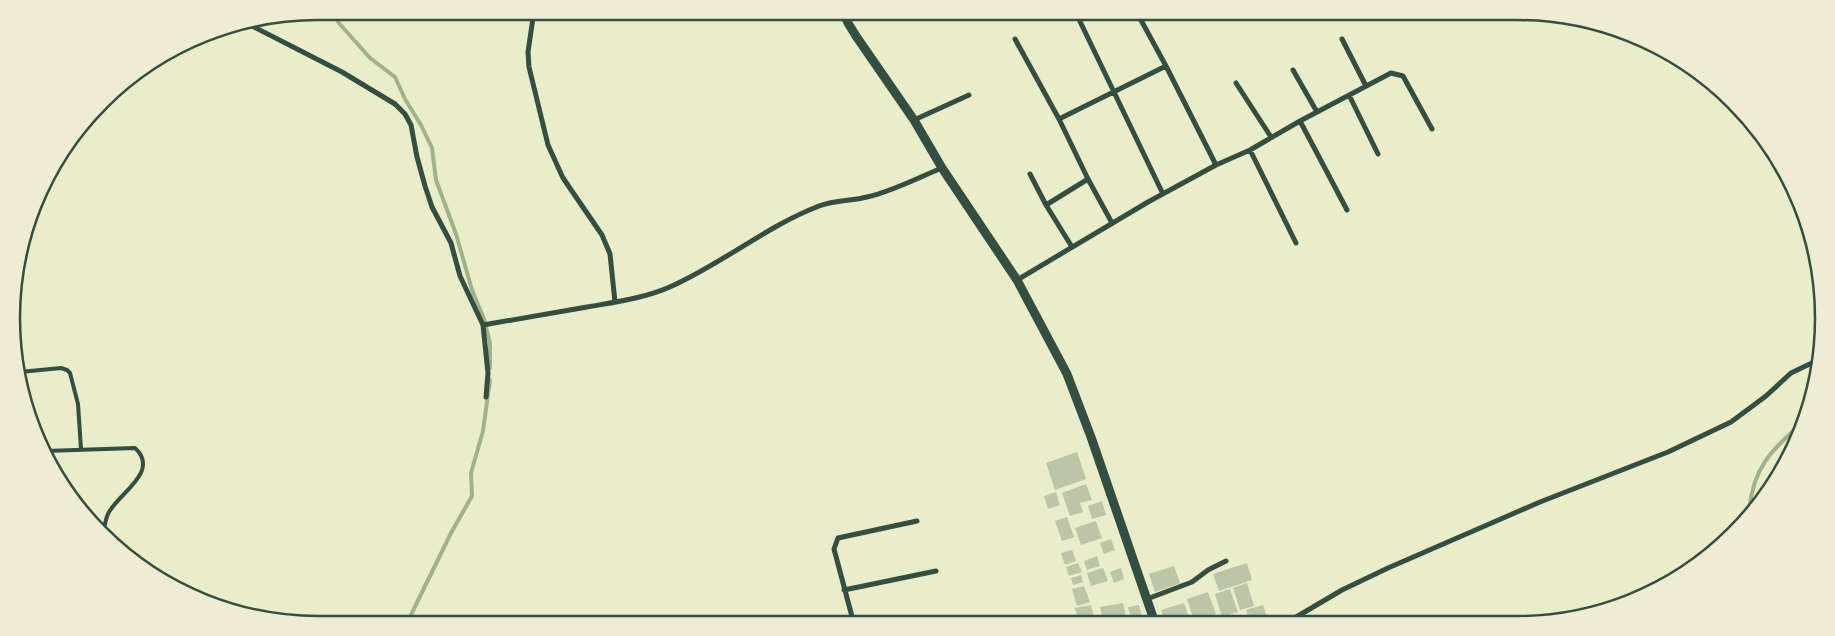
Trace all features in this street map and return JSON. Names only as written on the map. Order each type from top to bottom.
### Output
[{"type":"street","points":[[533,20],[528,52],[529,67],[548,145],[563,178],[602,235],[610,254],[614,302]]},
{"type":"street","points":[[847,20],[1017,280],[1067,374],[1091,437],[1153,616]]},
{"type":"street","points":[[1079,20],[1163,194]]},
{"type":"street","points":[[1141,20],[1216,165]]},
{"type":"street","points":[[254,27],[342,72],[395,104],[405,114],[411,126],[427,193],[451,243],[460,276],[483,324],[488,372],[486,398]]},
{"type":"street","points":[[1016,39],[1112,224]]},
{"type":"street","points":[[1342,39],[1366,86]]},
{"type":"street","points":[[1059,119],[1166,66]]},
{"type":"street","points":[[1292,70],[1317,112]]},
{"type":"street","points":[[1017,280],[1163,194],[1216,165],[1250,150],[1391,73],[1403,76],[1432,129]]},
{"type":"street","points":[[1236,83],[1271,138]]},
{"type":"street","points":[[914,120],[969,95]]},
{"type":"street","points":[[1349,95],[1378,154]]},
{"type":"street","points":[[1300,121],[1347,210]]},
{"type":"street","points":[[1250,150],[1296,243]]},
{"type":"street","points":[[483,324],[614,302],[657,292],[672,286],[777,226],[820,206],[880,194],[942,168]]},
{"type":"street","points":[[1030,174],[1046,206],[1072,247]]},
{"type":"street","points":[[1046,206],[1088,179]]},
{"type":"street","points":[[1298,616],[1342,590],[1388,568],[1540,502],[1668,452],[1731,422],[1766,396],[1791,373],[1811,363]]},
{"type":"street","points":[[852,616],[834,549],[835,542],[838,538],[917,522]]},
{"type":"street","points":[[1147,599],[1192,582],[1208,570],[1226,561]]},
{"type":"street","points":[[844,590],[936,571]]},
{"type":"lane","points":[[25,371],[61,368],[68,370],[78,404],[81,449]]},
{"type":"lane","points":[[51,451],[135,448],[142,459],[141,474],[108,513],[105,526]]},
{"type":"building","points":[[1077,452],[1086,479],[1055,490],[1046,463]]},
{"type":"building","points":[[1086,484],[1092,500],[1080,503],[1083,512],[1070,516],[1062,493]]},
{"type":"building","points":[[1056,492],[1060,505],[1048,509],[1044,496]]},
{"type":"building","points":[[1102,501],[1106,515],[1092,519],[1088,506]]},
{"type":"building","points":[[1067,517],[1074,537],[1062,541],[1055,521]]},
{"type":"building","points":[[1096,521],[1102,538],[1081,545],[1075,528]]},
{"type":"building","points":[[1111,539],[1115,550],[1104,554],[1100,543]]},
{"type":"building","points":[[1072,550],[1076,561],[1065,565],[1061,553]]},
{"type":"building","points":[[1097,556],[1100,566],[1087,570],[1084,561]]},
{"type":"building","points":[[1078,563],[1082,572],[1069,576],[1066,567]]},
{"type":"building","points":[[1247,563],[1252,580],[1219,591],[1213,574]]},
{"type":"building","points":[[1174,566],[1180,583],[1155,592],[1149,574]]},
{"type":"building","points":[[1103,568],[1108,581],[1091,586],[1087,573]]},
{"type":"building","points":[[1121,568],[1124,579],[1114,583],[1110,572]]},
{"type":"building","points":[[1081,575],[1083,582],[1073,585],[1071,578]]},
{"type":"building","points":[[1247,583],[1254,606],[1240,610],[1233,588]]},
{"type":"building","points":[[1084,586],[1090,602],[1077,606],[1072,589]]},
{"type":"building","points":[[1230,589],[1238,612],[1222,616],[1215,594]]},
{"type":"building","points":[[1208,592],[1216,614],[1192,616],[1187,599]]},
{"type":"building","points":[[1123,603],[1126,616],[1102,616],[1100,607]]},
{"type":"building","points":[[1184,603],[1189,616],[1163,616],[1161,610]]},
{"type":"building","points":[[1091,605],[1094,616],[1077,616],[1075,608]]},
{"type":"building","points":[[1139,605],[1142,616],[1130,616],[1128,607]]},
{"type":"building","points":[[1263,605],[1267,616],[1248,616],[1246,610]]},
{"type":"waterway","points":[[338,20],[370,58],[395,77],[432,148],[436,180],[456,234],[472,290],[484,319],[490,343],[490,368]]},
{"type":"waterway","points":[[410,616],[451,533],[472,496],[471,473],[483,431],[490,380]]},
{"type":"waterway","points":[[1750,502],[1754,484],[1759,472],[1772,452],[1792,433]]}]
